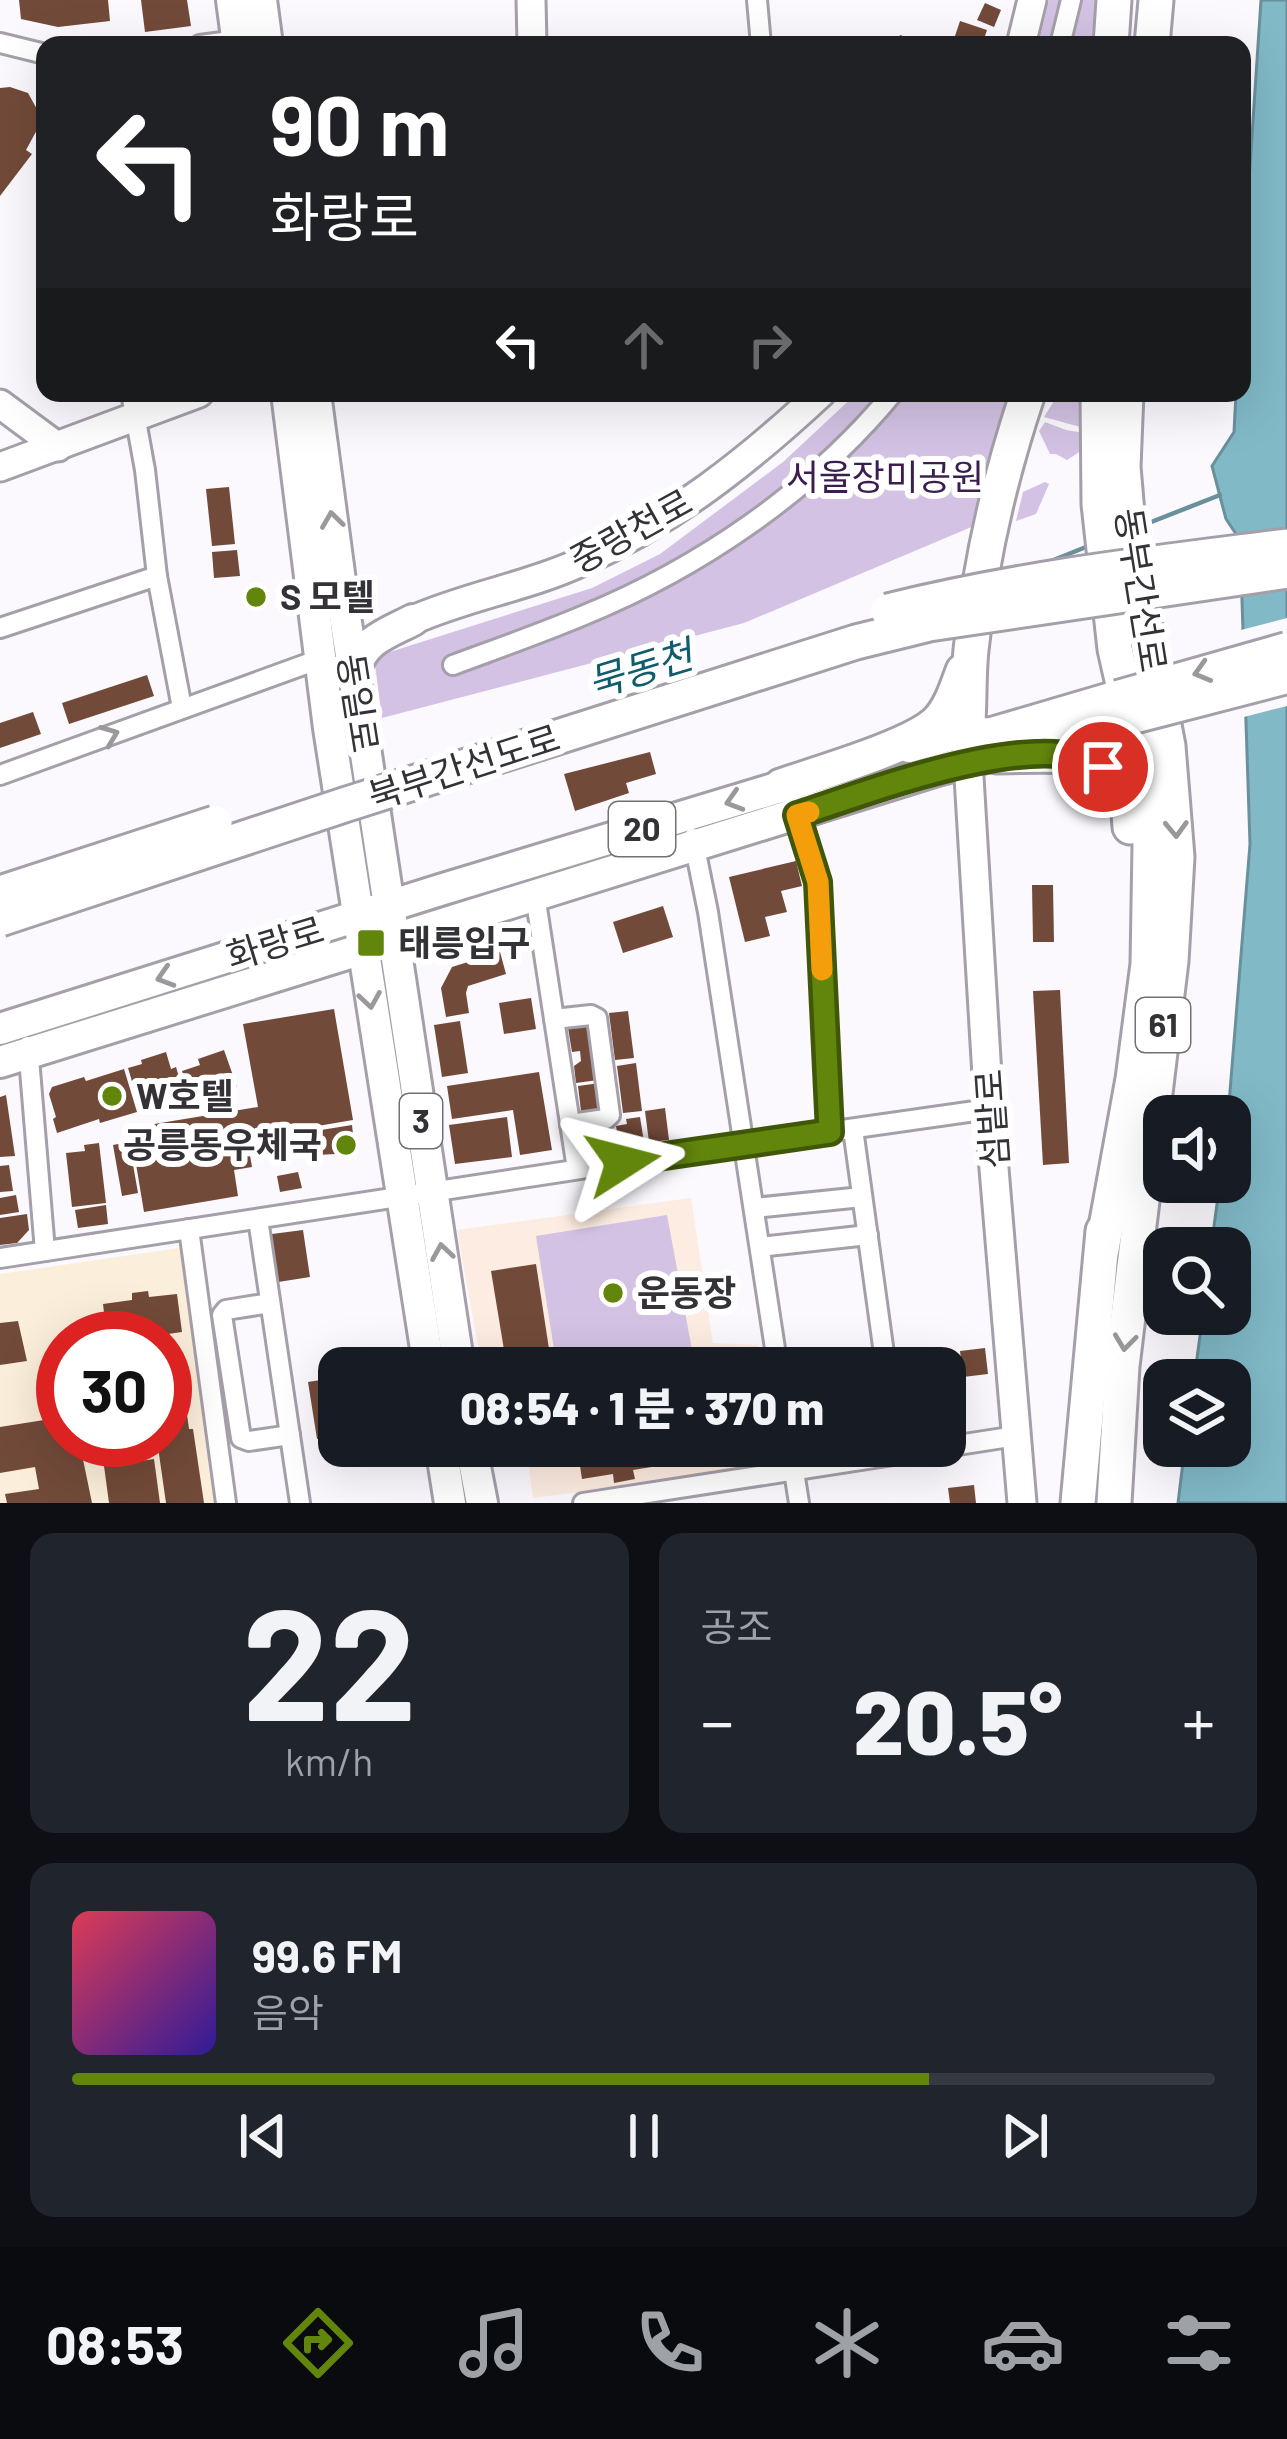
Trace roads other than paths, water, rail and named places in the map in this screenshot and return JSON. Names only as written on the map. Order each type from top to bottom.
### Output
[{"type":"highway","points":[[1112,36],[1118,0]]},
{"type":"highway","points":[[1118,0],[1122,36]]},
{"type":"highway","points":[[1154,36],[1156,0]]},
{"type":"highway","points":[[1025,402],[1000,487],[977,602],[971,652],[977,751],[1089,759],[1111,775],[1129,802],[1130,928],[1105,1151],[1102,1249],[1078,1503]]},
{"type":"highway","points":[[1098,402],[1097,466],[1117,550],[1115,649],[1141,764],[1150,844],[1148,964],[1102,1249]]},
{"type":"highway","name":"동부간선로","points":[[1114,1503],[1121,1366],[1171,962],[1177,857],[1168,746],[1117,550],[1126,402]]},
{"type":"highway","name":"북부간선도로","points":[[0,892],[841,623],[927,601],[1114,568],[1287,546]]},
{"type":"highway","name":"북부간선도로","points":[[0,919],[856,642],[929,624],[1287,571]]},
{"type":"highway","points":[[789,801],[934,725],[948,709],[971,652]]},
{"type":"main road","points":[[232,0],[247,36]]},
{"type":"main road","points":[[252,36],[261,0]]},
{"type":"main road","points":[[531,0],[532,36]]},
{"type":"main road","points":[[1024,36],[1032,0]]},
{"type":"main road","name":"동일로","points":[[288,402],[346,846],[426,1347]]},
{"type":"main road","name":"동일로","points":[[316,402],[456,1347]]},
{"type":"main road","name":"중랑천로","points":[[413,620],[512,589],[627,539],[699,495],[770,441],[811,402]]},
{"type":"main road","points":[[0,404],[58,447]]},
{"type":"main road","points":[[0,466],[58,447],[132,405]]},
{"type":"main road","points":[[345,614],[362,621],[413,620]]},
{"type":"main road","points":[[354,672],[365,647],[413,620]]},
{"type":"main road","name":"화랑로","points":[[1122,708],[1287,648]]},
{"type":"main road","name":"화랑로","points":[[15,1057],[695,846],[946,736],[977,751],[992,733],[1287,678]]},
{"type":"main road","name":"섬밭로","points":[[977,751],[989,1109],[1022,1503]]},
{"type":"main road","name":"화랑로","points":[[10,1025],[688,815],[789,801]]},
{"type":"main road","points":[[444,1467],[450,1503]]},
{"type":"main road","points":[[475,1467],[482,1503]]},
{"type":"street","points":[[758,0],[760,36]]},
{"type":"street","points":[[1062,36],[1071,0]]},
{"type":"street","points":[[0,43],[36,52]]},
{"type":"street","points":[[453,665],[586,615],[725,543],[860,434],[886,402]]},
{"type":"street","points":[[132,405],[182,707]]},
{"type":"street","points":[[0,628],[157,576]]},
{"type":"street","points":[[0,775],[320,659]]},
{"type":"street","points":[[789,801],[818,882],[830,1132]]},
{"type":"street","points":[[688,815],[775,1347]]},
{"type":"street","points":[[535,896],[577,1169]]},
{"type":"street","points":[[554,1019],[597,1018],[610,1115],[570,1124]]},
{"type":"street","points":[[10,1025],[45,1251]]},
{"type":"street","points":[[0,1258],[989,1109]]},
{"type":"street","points":[[853,1129],[883,1347]]},
{"type":"street","points":[[754,1208],[862,1197]]},
{"type":"street","points":[[258,1219],[300,1503]]},
{"type":"street","points":[[188,1229],[226,1503]]},
{"type":"street","points":[[760,1247],[868,1235]]},
{"type":"street","points":[[270,1303],[223,1311],[229,1360],[242,1439],[290,1435]]},
{"type":"street","points":[[208,1363],[229,1360]]},
{"type":"street","points":[[966,1442],[1016,1436]]},
{"type":"street","points":[[793,1467],[799,1503]]},
{"type":"street","points":[[583,1503],[627,1500],[813,1467]]},
{"type":"water","points":[[1261,0],[1287,0],[1287,1503],[1178,1503],[1182,1467],[1251,1467],[1251,1359],[1197,1359],[1200,1335],[1251,1335],[1251,1227],[1214,1227],[1217,1203],[1251,1203],[1251,1095],[1230,1095],[1250,844],[1240,540],[1226,519],[1212,466],[1234,432],[1236,402],[1251,402],[1251,151]]},
{"type":"waterway","name":"묵동천","points":[[1141,526],[1220,495]]},
{"type":"waterway","name":"묵동천","points":[[1046,563],[1091,545]]},
{"type":"place","name":"S 모텔","points":[[256,597]]},
{"type":"place","name":"태릉입구","points":[[371,943]]},
{"type":"place","name":"W호텔","points":[[112,1096]]},
{"type":"place","name":"공릉동우체국","points":[[346,1145]]},
{"type":"place","name":"운동장","points":[[613,1293]]},
{"type":"park label","name":"서울장미공원","points":[[885,477]]}]
